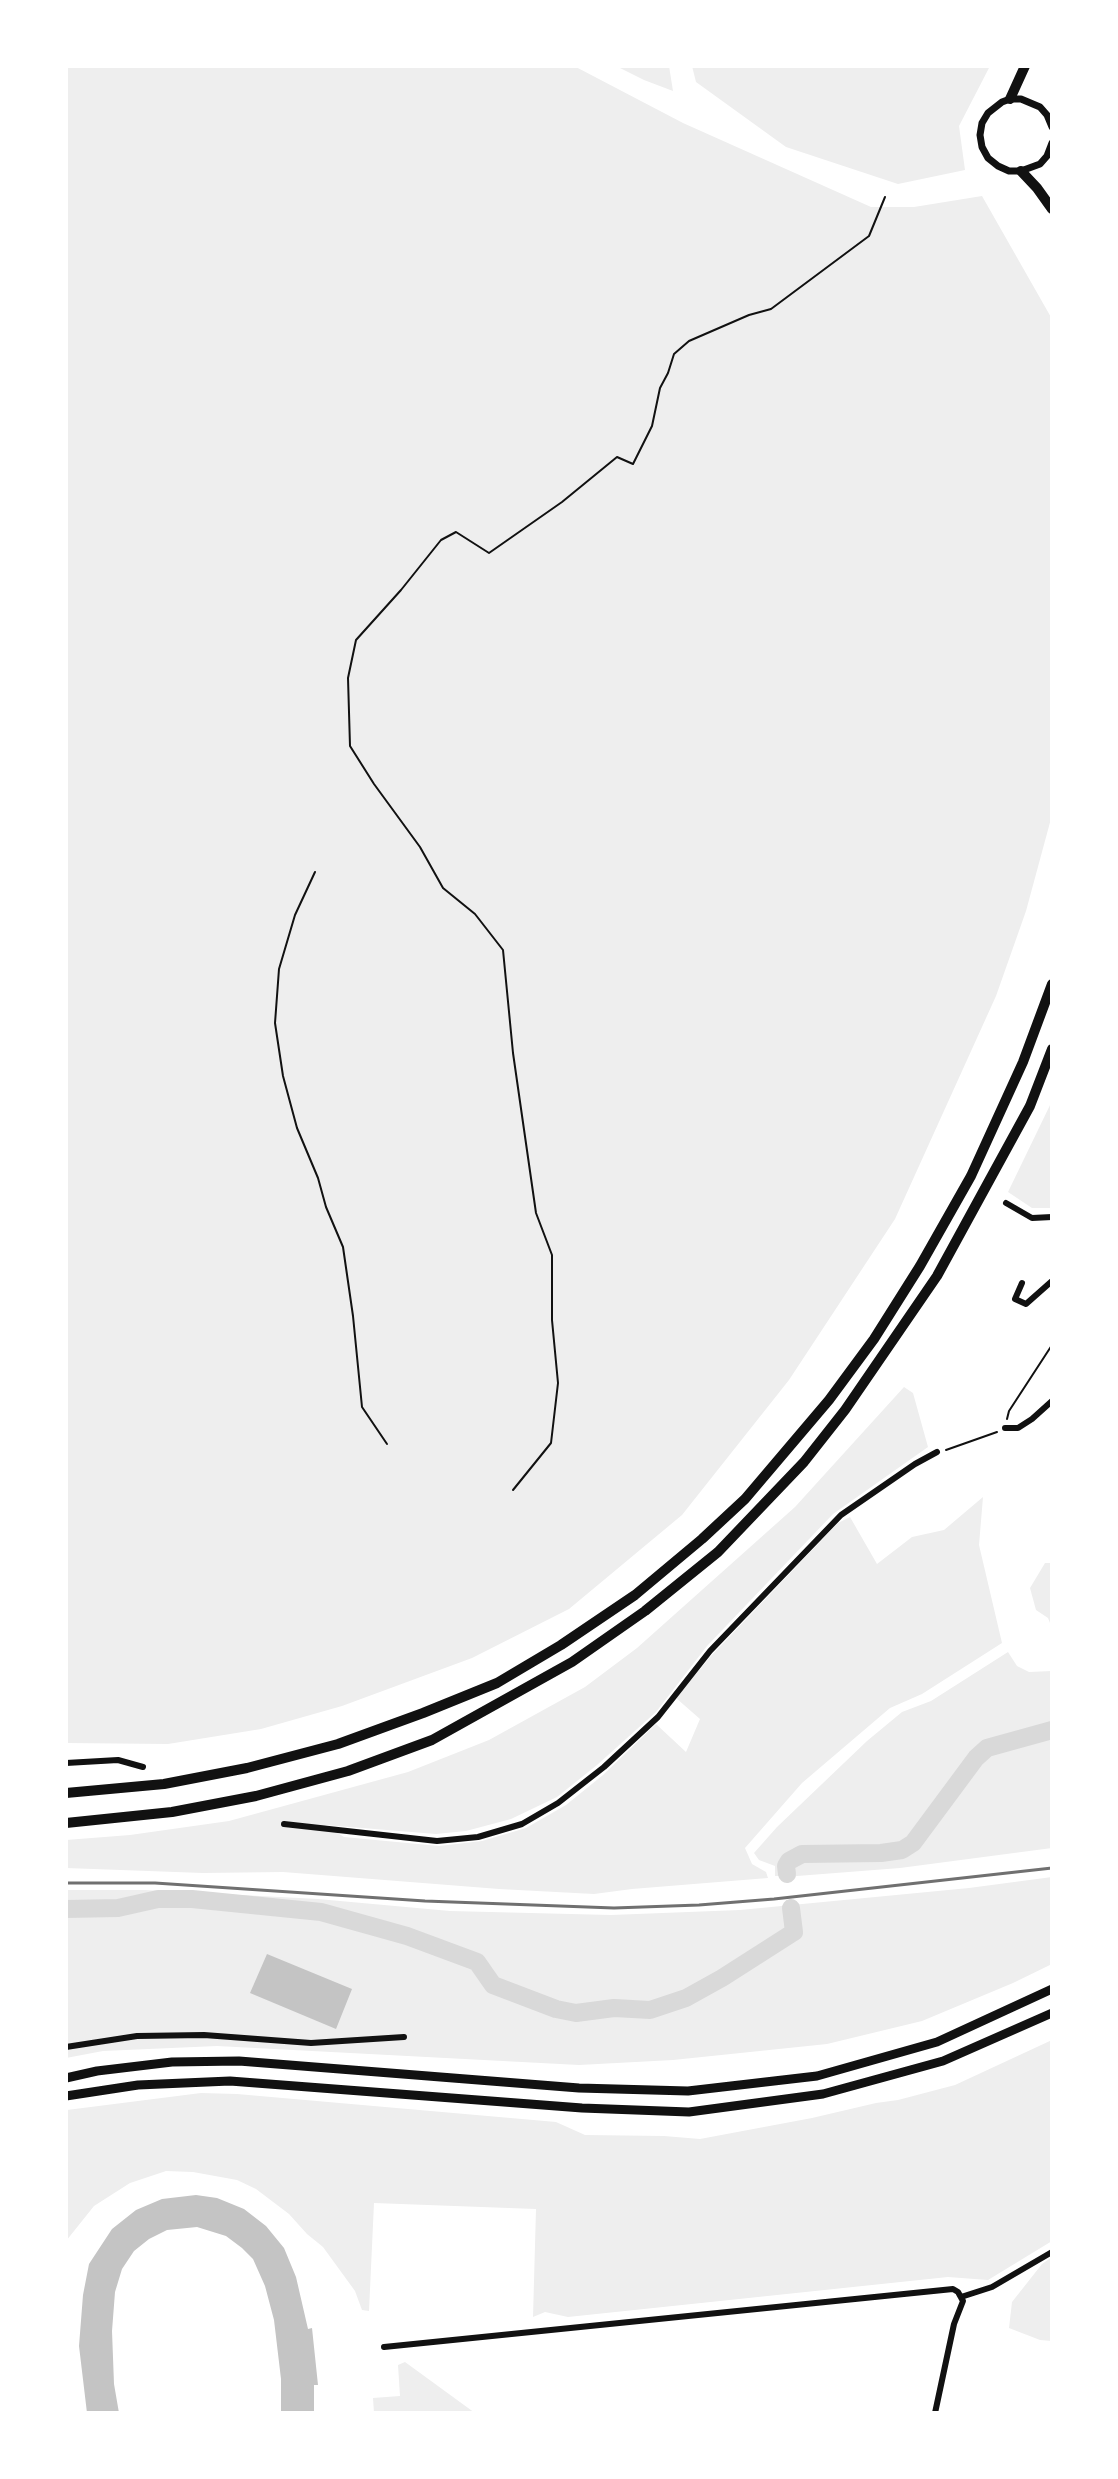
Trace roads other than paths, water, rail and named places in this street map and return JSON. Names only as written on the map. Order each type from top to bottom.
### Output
[{"type":"highway","points":[[1010,99],[1025,66]]},
{"type":"highway","points":[[1021,171],[1052,209]]},
{"type":"highway","points":[[66,1793],[164,1784],[247,1768],[352,1739],[497,1683],[635,1595],[745,1499],[829,1400],[874,1339],[971,1176],[1023,1062],[1052,984]]},
{"type":"highway","points":[[1030,1106],[1052,1049]]},
{"type":"highway","points":[[66,1823],[172,1812],[256,1796],[348,1771],[432,1740],[572,1662],[645,1611],[728,1542],[804,1462],[845,1410],[937,1276],[1052,1066]]},
{"type":"highway","points":[[66,2078],[172,2062],[239,2061],[579,2088],[688,2091],[832,2072],[937,2042],[1052,1989]]},
{"type":"highway","points":[[66,2096],[138,2085],[230,2081],[582,2108],[689,2112],[838,2090],[943,2061],[1052,2013]]},
{"type":"street","points":[[1052,125],[1047,115],[1031,102],[1010,99],[988,113],[980,135],[988,158],[1009,171],[1021,171],[1040,164],[1052,146]]},
{"type":"street","points":[[1006,1203],[1032,1218],[1052,1217]]},
{"type":"street","points":[[1022,1283],[1015,1299],[1026,1304],[1052,1281]]},
{"type":"street","points":[[1005,1428],[1018,1428],[1052,1401]]},
{"type":"street","points":[[284,1824],[437,1841],[478,1837],[522,1824],[558,1803],[604,1767],[658,1717],[710,1651],[829,1525],[860,1500],[937,1452]]},
{"type":"street","points":[[66,1763],[118,1760],[143,1767]]},
{"type":"street","points":[[66,2047],[137,2036],[204,2035],[311,2043],[404,2037]]},
{"type":"street","points":[[961,2297],[992,2287],[1052,2252]]},
{"type":"street","points":[[384,2347],[953,2289],[963,2301],[954,2324],[935,2413]]},
{"type":"waterway","points":[[787,1874],[789,1861],[802,1854],[902,1850],[913,1843],[976,1758],[987,1748],[1052,1730]]},
{"type":"waterway","points":[[66,1909],[118,1908],[158,1899],[192,1899],[321,1912],[407,1936],[477,1962],[493,1985],[556,2009],[576,2013],[614,2008],[650,2010],[686,1998],[794,1932],[791,1908]]},
{"type":"railway","points":[[66,1883],[155,1883],[425,1901],[614,1908],[774,1899],[1052,1868]]}]
